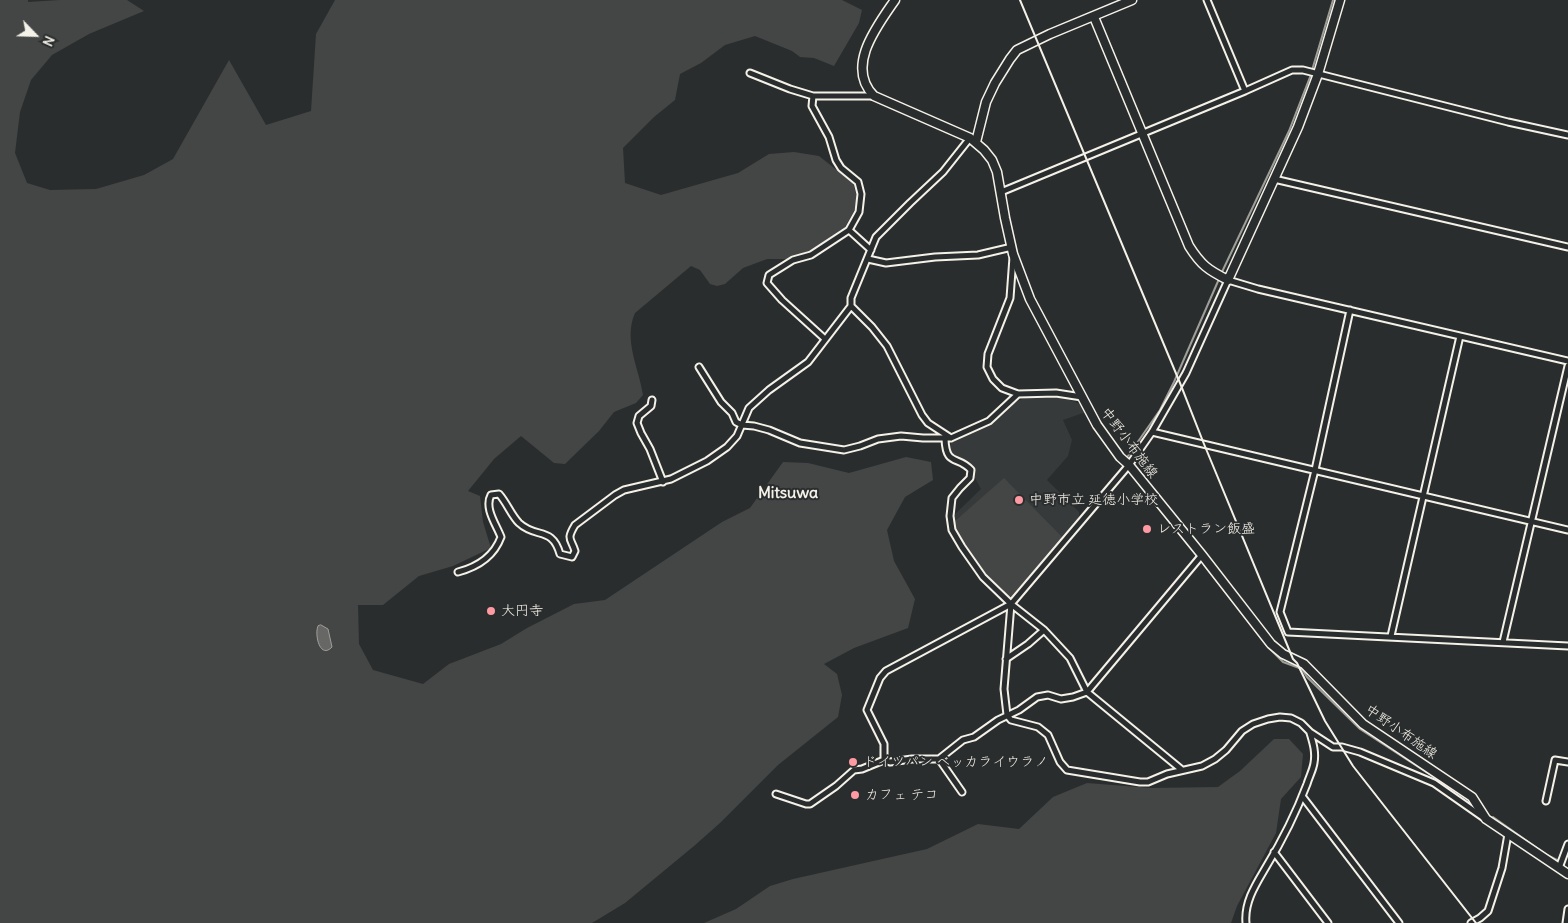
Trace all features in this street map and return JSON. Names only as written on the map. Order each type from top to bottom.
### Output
[{"type":"main road","points":[[874,96],[868,90],[864,81],[862,68],[866,48],[874,30],[895,0]]},
{"type":"main road","points":[[973,140],[986,102],[995,83],[1017,50],[1050,34],[1132,0]]},
{"type":"main road","points":[[1094,17],[1189,246],[1199,262],[1212,272],[1228,280],[1298,127],[1318,74],[1340,0]]},
{"type":"main road","name":"中野小布施線","points":[[874,96],[973,140],[992,160],[997,172],[1013,251],[1030,299],[1097,425],[1120,457],[1202,555],[1271,644],[1282,654],[1304,664],[1363,724],[1472,797],[1486,819],[1568,874]]},
{"type":"street","points":[[1207,0],[1245,91]]},
{"type":"street","points":[[1001,192],[1292,70],[1304,70],[1508,122],[1568,135]]},
{"type":"street","points":[[750,72],[790,89],[813,96],[874,96]]},
{"type":"street","points":[[813,96],[812,106],[829,137],[836,160],[841,168],[858,182],[862,194],[859,212],[850,230],[811,255],[793,260],[769,276],[767,283],[782,300],[825,339]]},
{"type":"street","points":[[948,439],[928,423],[922,415],[887,346],[872,327],[851,306],[850,298],[876,238],[973,140]]},
{"type":"street","points":[[1274,179],[1568,247]]},
{"type":"street","points":[[850,230],[870,250]]},
{"type":"street","points":[[868,259],[886,263],[1013,251],[1010,298],[988,354],[987,366],[993,379],[1002,388],[1018,394],[1056,393],[1082,397]]},
{"type":"street","points":[[884,760],[884,744],[867,710],[880,678],[886,671],[1011,604],[1129,466],[1152,432],[1186,373],[1228,280],[1258,289],[1568,360]]},
{"type":"street","points":[[458,572],[480,563],[497,548],[501,537],[489,507],[488,500],[491,495],[499,494],[519,522],[527,528],[552,538],[560,554],[572,557],[575,552],[569,540],[574,525],[624,490],[664,482],[707,461],[727,447],[737,436],[749,408],[758,398],[808,362],[851,306]]},
{"type":"street","points":[[1350,310],[1315,470],[1280,612],[1288,632],[1568,646]]},
{"type":"street","points":[[1391,636],[1460,336]]},
{"type":"street","points":[[1503,642],[1568,366]]},
{"type":"street","points":[[699,367],[721,402],[732,413],[736,422],[742,426],[754,426],[769,430],[800,443],[844,450],[878,439],[901,436],[948,439],[989,421],[1018,394]]},
{"type":"street","points":[[652,400],[651,406],[639,416],[637,423],[664,482]]},
{"type":"street","points":[[1152,432],[1568,530]]},
{"type":"street","points":[[948,439],[946,450],[948,456],[955,462],[965,464],[971,470],[970,478],[952,498],[950,516],[952,530],[983,577],[1011,604],[1044,630],[1070,658],[1087,692],[1182,770]]},
{"type":"street","points":[[776,794],[810,804],[836,786],[854,770],[862,769],[884,760],[890,762],[912,759],[940,759],[963,740],[974,737],[1037,697],[1048,695],[1061,699],[1087,692],[1202,555]]},
{"type":"street","points":[[1011,604],[1004,689],[1007,715],[1011,720],[1038,727],[1048,736],[1060,762],[1067,770],[1148,782],[1182,770],[1202,766],[1215,759],[1242,731],[1253,724],[1280,717],[1291,718],[1301,723],[1310,732],[1333,747],[1342,747],[1360,752],[1434,783],[1486,819]]},
{"type":"street","points":[[1006,659],[1044,630]]},
{"type":"street","points":[[1246,923],[1248,903],[1258,879],[1287,829],[1314,764],[1314,748],[1310,732]]},
{"type":"street","points":[[940,759],[962,792]]},
{"type":"street","points":[[1546,800],[1555,760],[1568,762]]},
{"type":"street","points":[[1302,796],[1400,923]]},
{"type":"street","points":[[1471,923],[1482,920],[1488,911],[1502,868],[1508,834]]},
{"type":"street","points":[[1560,868],[1568,844]]},
{"type":"street","points":[[1274,852],[1328,923]]},
{"type":"street","points":[[1566,923],[1568,909]]},
{"type":"shaded area","points":[[0,0],[28,0],[28,2],[127,0],[144,11],[89,34],[52,55],[31,80],[20,112],[15,153],[27,183],[50,190],[96,189],[144,175],[173,159],[229,60],[266,125],[311,111],[316,34],[335,0],[842,0],[862,10],[859,23],[834,66],[814,58],[800,57],[792,51],[755,36],[725,45],[701,63],[680,74],[675,100],[654,117],[623,148],[625,183],[661,195],[738,173],[769,154],[794,152],[819,156],[853,183],[857,197],[854,211],[845,227],[811,250],[787,259],[767,259],[743,268],[725,284],[717,286],[710,284],[700,270],[691,266],[635,313],[632,323],[631,344],[643,395],[636,403],[614,412],[599,431],[565,464],[554,463],[521,436],[494,459],[468,491],[480,496],[483,522],[491,548],[453,566],[419,576],[383,605],[358,605],[359,644],[373,670],[423,684],[449,664],[501,644],[527,628],[574,604],[605,600],[722,522],[750,508],[783,462],[808,463],[849,473],[906,457],[931,462],[933,480],[905,497],[887,530],[894,561],[915,599],[908,628],[854,648],[824,664],[837,674],[842,695],[838,717],[778,765],[694,846],[625,903],[592,923],[0,923]]},
{"type":"shaded area","name":"中野市立 延徳小学校","points":[[1059,395],[1082,405],[1086,412],[1063,420],[1072,440],[1068,456],[1047,480],[1079,512],[1079,517],[1010,598],[986,575],[955,530],[954,515],[981,489],[974,476],[971,464],[952,455],[949,447],[953,440],[990,423],[1015,402],[1025,398]]},
{"type":"shaded area","points":[[1004,478],[1062,537],[1010,598],[986,575],[955,530],[954,522]]},
{"type":"shaded area","points":[[321,625],[328,629],[332,647],[328,650],[321,648],[319,644],[317,630],[318,626]]},
{"type":"shaded area","points":[[1274,739],[1289,739],[1303,754],[1301,777],[1281,799],[1276,833],[1237,906],[1231,923],[704,923],[736,909],[770,886],[793,879],[927,849],[978,824],[1019,829],[1053,797],[1087,783],[1151,788],[1218,787],[1240,771]]},
{"type":"waterway","points":[[1221,274],[1289,131],[1310,77],[1333,0]]},
{"type":"waterway","points":[[1128,456],[1160,410],[1219,279]]},
{"type":"waterway","points":[[1139,484],[1197,556]]},
{"type":"waterway","points":[[1204,565],[1266,645],[1283,662],[1302,669],[1307,677],[1360,729],[1472,802]]},
{"type":"waterway","points":[[1493,817],[1547,855],[1559,861]]},
{"type":"railway","points":[[1020,0],[1293,659],[1297,663],[1325,721],[1353,766],[1476,923]]},
{"type":"place","name":"中野市立 延徳小学校","points":[[1019,500]]},
{"type":"place","name":"レストラン飯盛","points":[[1147,529]]},
{"type":"place","name":"大円寺","points":[[491,611]]},
{"type":"place","name":"ドイツパン ベッカライウラノ","points":[[853,762]]},
{"type":"place","name":"カフェ テコ","points":[[855,795]]},
{"type":"district","name":"Mitsuwa","points":[[788,493]]}]
